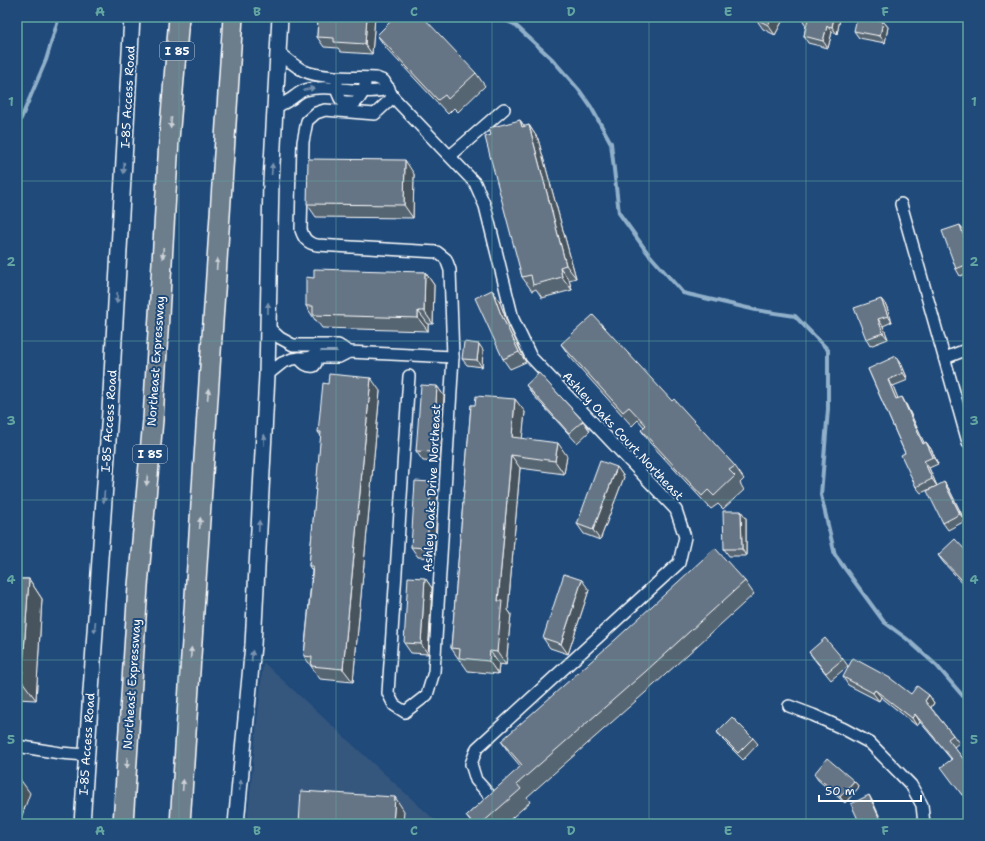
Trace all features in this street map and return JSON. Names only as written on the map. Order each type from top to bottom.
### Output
[{"type":"highway","name":"Northeast Expressway","points":[[123,824],[138,586],[152,420],[169,140],[179,17]]},
{"type":"highway","points":[[180,824],[233,17]]},
{"type":"main road","name":"I-85 Access Road","points":[[82,824],[111,403],[132,17]]},
{"type":"main road","points":[[236,824],[253,644],[267,375],[271,182],[280,17]]},
{"type":"street","name":"Ashley Oaks Court Northeast","points":[[278,52],[304,71],[317,74],[376,78],[384,81],[391,92],[475,183],[486,206],[513,319],[531,357],[676,510],[686,536],[679,563],[477,748],[471,764],[476,780],[494,800]]},
{"type":"street","points":[[336,88],[338,76]]},
{"type":"street","points":[[364,90],[365,77]]},
{"type":"street","points":[[276,107],[303,90],[315,87],[383,90],[391,92]]},
{"type":"street","name":"Ashley Oaks Drive Northeast","points":[[391,92],[375,114],[325,110],[316,113],[307,121],[303,142],[301,230],[304,238],[309,244],[437,252],[446,259],[450,270],[453,357],[434,672],[427,695],[405,712],[394,705],[388,693],[409,376]]},
{"type":"street","points":[[450,156],[504,109]]},
{"type":"street","points":[[901,204],[968,442]]},
{"type":"street","points":[[268,327],[286,343],[293,345],[338,345],[349,352]]},
{"type":"street","points":[[314,345],[315,357]]},
{"type":"street","points":[[945,358],[968,349]]},
{"type":"street","points":[[267,375],[282,363],[292,359],[339,357],[349,352],[453,357]]},
{"type":"street","points":[[789,706],[831,723],[870,744],[911,785],[922,805],[924,824]]},
{"type":"street","points":[[17,746],[60,753],[86,755]]},
{"type":"shaded area","points":[[263,662],[439,824],[247,824]]},
{"type":"building","points":[[318,17],[367,17],[365,44],[334,42],[334,38],[317,37]]},
{"type":"building","points":[[395,17],[423,17],[476,73],[448,99],[445,95],[438,100],[377,35]]},
{"type":"building","points":[[757,17],[772,17],[768,25],[756,19]]},
{"type":"building","points":[[801,17],[834,17],[832,27],[827,26],[823,41],[804,36],[808,19]]},
{"type":"building","points":[[857,17],[883,21],[880,36],[854,31]]},
{"type":"building","points":[[520,120],[522,127],[529,125],[566,265],[560,267],[562,277],[533,285],[531,275],[522,277],[485,137],[491,135],[489,128]]},
{"type":"building","points":[[308,159],[405,160],[404,205],[307,204]]},
{"type":"building","points":[[960,225],[968,249],[968,264],[956,269],[942,231]]},
{"type":"building","points":[[314,269],[425,272],[424,311],[418,311],[418,318],[313,315],[313,306],[306,306],[306,277],[314,278]]},
{"type":"building","points":[[492,290],[500,312],[519,352],[503,359],[475,298]]},
{"type":"building","points":[[881,299],[888,316],[878,319],[883,333],[866,339],[854,308]]},
{"type":"building","points":[[593,315],[672,401],[674,399],[735,466],[729,470],[735,476],[714,496],[708,490],[702,496],[641,430],[646,425],[629,407],[623,412],[561,344]]},
{"type":"building","points":[[464,342],[479,344],[477,360],[462,359]]},
{"type":"building","points":[[896,356],[903,373],[888,380],[896,399],[902,397],[923,444],[926,442],[933,457],[924,461],[932,479],[916,487],[901,455],[905,453],[868,369]]},
{"type":"building","points":[[539,373],[583,421],[569,433],[526,385]]},
{"type":"building","points":[[329,374],[371,378],[343,669],[311,666],[312,657],[304,656],[313,566],[309,566],[321,432],[318,432],[323,383],[328,384]]},
{"type":"building","points":[[421,385],[437,386],[433,452],[416,451]]},
{"type":"building","points":[[476,396],[515,399],[512,437],[558,443],[555,461],[511,455],[498,601],[502,601],[497,652],[490,651],[489,661],[459,658],[460,649],[451,648],[471,405],[475,405]]},
{"type":"building","points":[[600,461],[617,467],[593,530],[577,524]]},
{"type":"building","points":[[415,481],[431,482],[427,548],[411,547]]},
{"type":"building","points":[[944,482],[960,514],[943,523],[927,491]]},
{"type":"building","points":[[723,511],[741,511],[742,549],[724,549]]},
{"type":"building","points":[[955,539],[968,553],[968,574],[962,580],[938,555]]},
{"type":"building","points":[[715,548],[745,581],[645,672],[517,784],[521,789],[481,824],[473,824],[466,816],[522,765],[501,741],[615,640]]},
{"type":"building","points":[[564,574],[582,580],[561,644],[543,638]]},
{"type":"building","points":[[408,577],[425,578],[421,644],[404,643]]},
{"type":"building","points":[[17,579],[29,579],[22,681],[17,681]]},
{"type":"building","points":[[825,638],[843,659],[826,673],[809,652]]},
{"type":"building","points":[[853,658],[890,678],[911,694],[917,686],[929,695],[925,701],[953,735],[948,739],[968,765],[968,790],[962,795],[941,767],[952,759],[915,714],[912,718],[875,690],[873,693],[843,677]]},
{"type":"building","points":[[732,717],[753,738],[738,753],[717,732]]},
{"type":"building","points":[[827,758],[854,781],[840,797],[814,774]]},
{"type":"building","points":[[301,791],[395,797],[393,824],[299,824]]},
{"type":"building","points":[[869,795],[882,824],[860,824],[851,804]]},
{"type":"waterway","points":[[17,128],[46,60],[59,17]]},
{"type":"waterway","points":[[497,17],[514,24],[552,59],[579,90],[591,107],[611,143],[619,213],[647,252],[683,293],[756,310],[795,316],[828,350],[828,409],[821,495],[835,555],[884,622],[907,639],[937,666],[968,702]]}]
